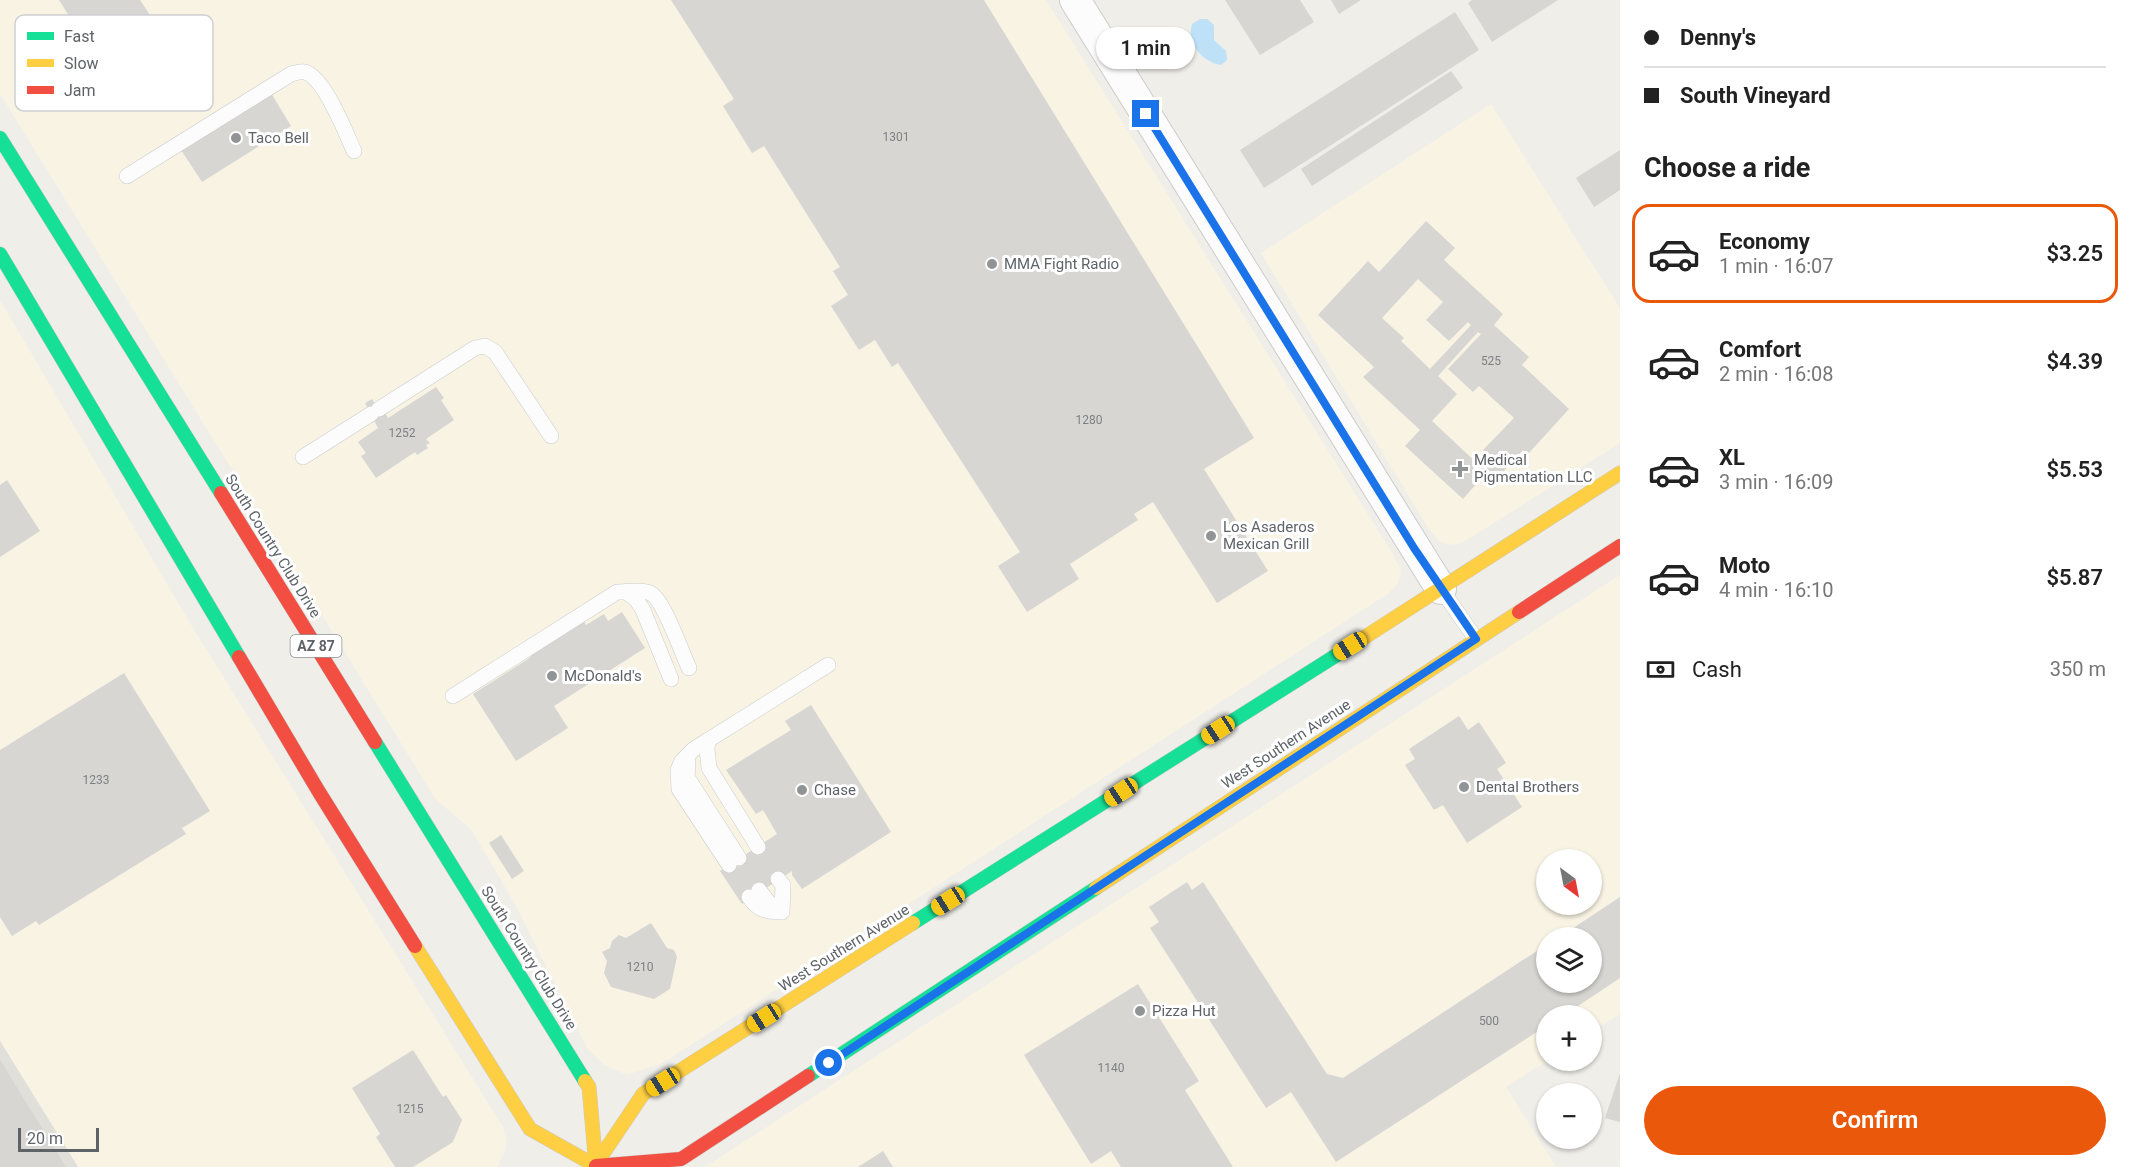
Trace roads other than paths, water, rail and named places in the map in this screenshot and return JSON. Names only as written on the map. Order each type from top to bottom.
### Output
[{"type":"main road","name":"South Country Club Drive","points":[[0,138],[589,1087],[595,1167]]},
{"type":"main road","points":[[0,254],[316,786],[530,1129],[595,1167]]},
{"type":"main road","name":"West Southern Avenue","points":[[595,1167],[643,1094],[1441,589],[1620,473]]},
{"type":"main road","name":"West Southern Avenue","points":[[595,1167],[681,1159],[1620,546]]},
{"type":"street","points":[[1075,0],[1441,589]]},
{"type":"lane","points":[[127,176],[291,74],[304,72],[322,86],[354,151]]},
{"type":"lane","points":[[303,457],[475,348],[485,346],[495,352],[551,436]]},
{"type":"lane","points":[[1441,589],[1476,639]]},
{"type":"lane","points":[[453,696],[617,592],[645,591],[654,594],[662,605],[689,668]]},
{"type":"lane","points":[[626,592],[636,599],[643,610],[671,680]]},
{"type":"lane","points":[[734,861],[679,789],[678,770],[682,760],[694,749],[828,665]]},
{"type":"lane","points":[[708,740],[709,768],[758,847]]},
{"type":"lane","points":[[754,894],[755,905],[766,912],[782,912],[783,885],[778,879]]},
{"type":"water","points":[[1200,19],[1207,19],[1214,25],[1214,40],[1226,51],[1227,60],[1221,65],[1202,56],[1194,45],[1191,38],[1192,24]]},
{"type":"place","name":"Taco Bell","points":[[236,138]]},
{"type":"place","name":"MMA Fight Radio","points":[[992,264]]},
{"type":"place","name":"Medical Pigmentation LLC","points":[[1460,469]]},
{"type":"place","name":"Los Asaderos Mexican Grill","points":[[1211,536]]},
{"type":"place","name":"McDonald's","points":[[552,676]]},
{"type":"place","name":"Dental Brothers","points":[[1464,787]]},
{"type":"place","name":"Chase","points":[[802,790]]},
{"type":"place","name":"Pizza Hut","points":[[1140,1011]]}]
